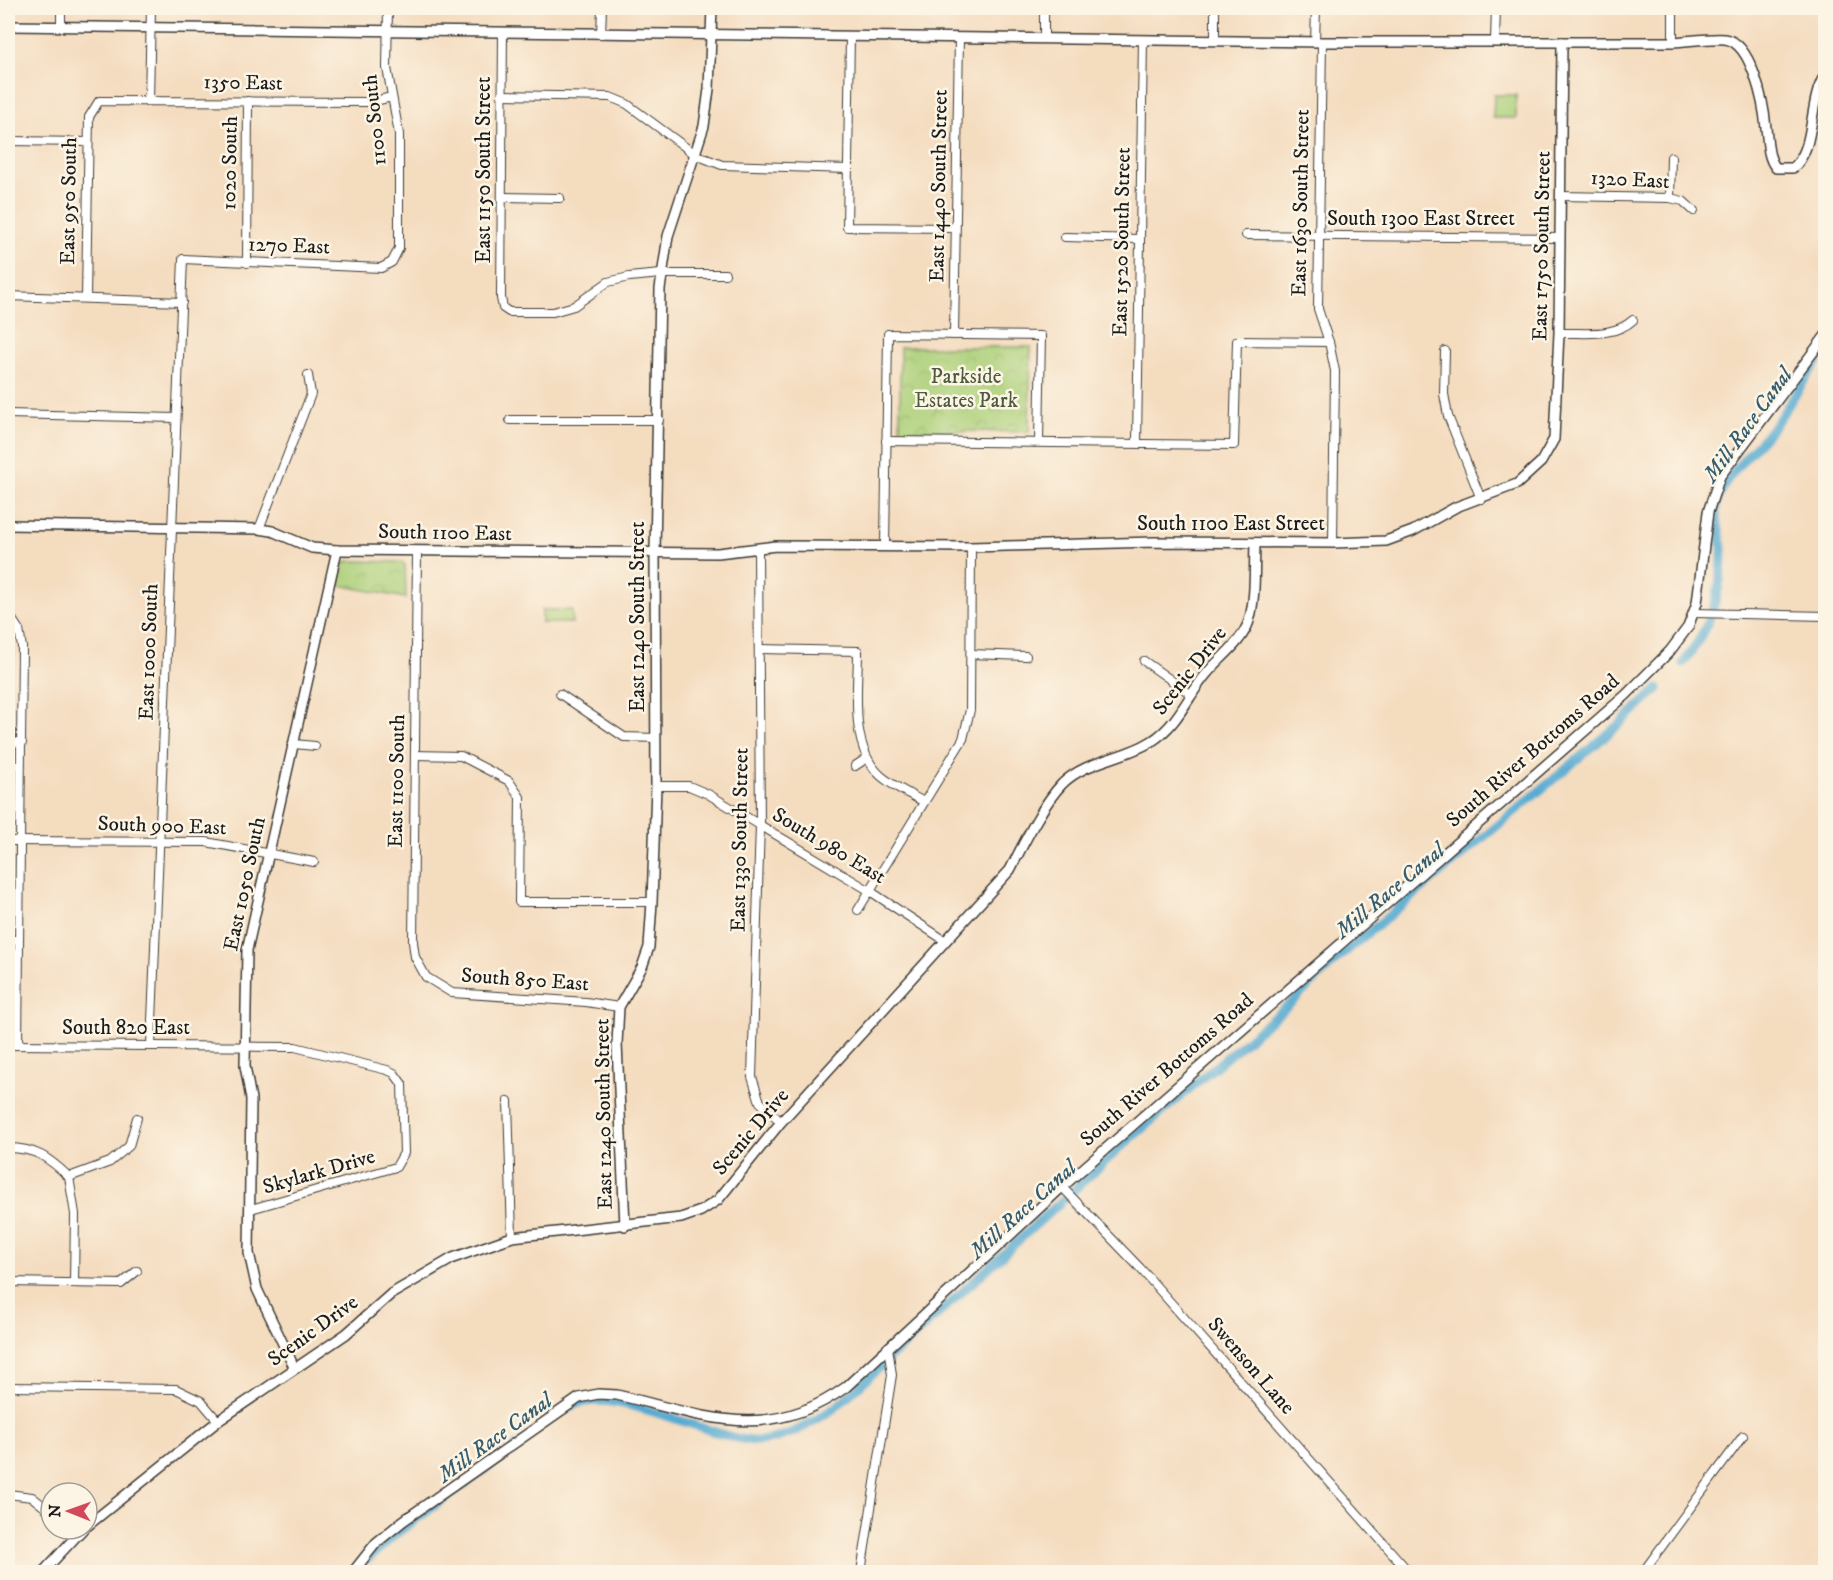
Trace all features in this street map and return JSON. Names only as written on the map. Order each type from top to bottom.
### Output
[{"type":"street","points":[[61,8],[61,27]]},
{"type":"street","points":[[149,100],[151,8]]},
{"type":"street","name":"1100 South","points":[[388,8],[387,68],[397,116],[399,145],[399,248],[392,262]]},
{"type":"street","points":[[601,33],[602,8]]},
{"type":"street","name":"East 1240 South Street","points":[[625,1226],[617,1044],[620,1007],[642,967],[648,947],[652,902],[656,786],[655,552],[661,274],[674,216],[696,155],[707,107],[712,8]]},
{"type":"street","points":[[1044,8],[1044,39]]},
{"type":"street","points":[[1215,8],[1215,41]]},
{"type":"street","name":"East 1630 South Street","points":[[1316,8],[1318,309],[1329,342],[1335,371],[1333,543]]},
{"type":"street","points":[[1495,41],[1496,8]]},
{"type":"street","points":[[1673,8],[1673,42]]},
{"type":"street","points":[[8,26],[1318,42],[1673,42],[1726,39],[1737,44],[1747,56],[1761,100],[1770,161],[1776,168],[1793,168],[1805,153],[1815,96],[1826,73]]},
{"type":"street","name":"East 1150 South Street","points":[[503,32],[501,298],[503,308],[509,312],[553,312],[574,306],[608,282],[661,274]]},
{"type":"street","points":[[850,36],[847,227],[955,228]]},
{"type":"street","name":"East 1440 South Street","points":[[954,335],[959,38]]},
{"type":"street","name":"East 1520 South Street","points":[[1137,443],[1143,40]]},
{"type":"street","name":"East 1750 South Street","points":[[1548,449],[1554,439],[1557,408],[1562,42]]},
{"type":"street","points":[[502,95],[610,97],[627,104],[696,155],[722,165],[848,169]]},
{"type":"street","name":"1350 East","points":[[94,105],[107,99],[370,102],[392,97]]},
{"type":"street","name":"1020 South","points":[[247,262],[248,101]]},
{"type":"street","name":"East 950 South","points":[[86,298],[89,117],[94,105]]},
{"type":"street","points":[[8,141],[88,142]]},
{"type":"street","points":[[1670,198],[1671,157]]},
{"type":"street","name":"1320 East","points":[[1560,196],[1670,198],[1683,201],[1694,211]]},
{"type":"street","points":[[502,197],[560,198]]},
{"type":"street","name":"South 1300 East Street","points":[[1246,235],[1559,238]]},
{"type":"street","points":[[1065,237],[1139,238]]},
{"type":"street","name":"1270 East","points":[[183,259],[381,268],[392,262]]},
{"type":"street","name":"East 1000 South","points":[[151,1046],[183,259]]},
{"type":"street","points":[[661,274],[725,274]]},
{"type":"street","points":[[8,296],[182,302]]},
{"type":"street","points":[[1559,333],[1613,332],[1624,329],[1633,320]]},
{"type":"street","points":[[885,546],[888,334],[1041,336],[1039,442]]},
{"type":"street","name":"South River Bottoms Road","points":[[353,1572],[376,1543],[403,1521],[579,1398],[608,1393],[729,1421],[772,1420],[813,1407],[832,1397],[890,1354],[1064,1189],[1626,695],[1670,651],[1688,627],[1694,613],[1708,512],[1720,476],[1826,335]]},
{"type":"street","points":[[886,441],[1234,445],[1237,341],[1329,342]]},
{"type":"street","points":[[1445,351],[1444,394],[1448,416],[1481,499]]},
{"type":"street","points":[[260,529],[311,394],[308,375]]},
{"type":"street","points":[[8,414],[176,418]]},
{"type":"street","points":[[510,420],[659,420]]},
{"type":"street","name":"South 1100 East Street","points":[[885,546],[971,547],[1154,542],[1255,544],[1386,540],[1413,531],[1456,507],[1517,484],[1541,462],[1548,449]]},
{"type":"street","name":"South 1100 East","points":[[8,525],[260,529],[272,531],[312,548],[417,552],[718,554],[758,549],[885,546]]},
{"type":"street","name":"Scenic Drive","points":[[99,1516],[218,1421],[294,1367],[346,1334],[392,1294],[453,1258],[512,1237],[681,1218],[701,1211],[718,1200],[781,1122],[1010,870],[1030,833],[1062,785],[1095,764],[1125,755],[1152,742],[1169,729],[1208,672],[1237,643],[1248,623],[1253,600],[1255,544]]},
{"type":"street","points":[[858,910],[963,740],[970,710],[971,547]]},
{"type":"street","name":"East 1330 South Street","points":[[758,549],[760,825],[752,1077],[760,1102],[781,1122]]},
{"type":"street","name":"East 1050 South","points":[[294,1367],[266,1310],[253,1273],[249,1237],[251,1099],[245,1046],[247,950],[337,550]]},
{"type":"street","name":"East 1100 South","points":[[417,552],[412,942],[418,964],[431,982]]},
{"type":"street","points":[[8,613],[16,624],[21,638],[18,1046]]},
{"type":"street","points":[[1694,613],[1826,616]]},
{"type":"street","points":[[759,649],[858,651],[859,733],[867,758],[880,776],[924,802]]},
{"type":"street","points":[[971,654],[1026,656]]},
{"type":"street","points":[[1144,661],[1191,695]]},
{"type":"street","points":[[560,694],[624,737],[656,738]]},
{"type":"street","points":[[8,742],[22,743]]},
{"type":"street","points":[[294,744],[315,746]]},
{"type":"street","points":[[415,756],[461,756],[509,781],[520,797],[519,902],[652,902]]},
{"type":"street","points":[[855,766],[867,758]]},
{"type":"street","name":"South 980 East","points":[[656,786],[689,786],[760,825],[870,891],[944,940]]},
{"type":"street","name":"South 900 East","points":[[8,841],[206,842],[270,852],[314,862]]},
{"type":"street","points":[[8,940],[20,940]]},
{"type":"street","name":"South 850 East","points":[[431,982],[445,991],[462,995],[586,1002],[620,1007]]},
{"type":"street","name":"South 820 East","points":[[8,1045],[245,1046]]},
{"type":"street","name":"Skylark Drive","points":[[245,1046],[302,1048],[387,1070],[398,1078],[402,1095],[404,1153],[396,1167],[251,1209]]},
{"type":"street","points":[[508,1101],[512,1237]]},
{"type":"street","points":[[69,1177],[110,1162],[129,1146],[137,1118]]},
{"type":"street","points":[[8,1148],[26,1148],[45,1154],[69,1177],[75,1214],[74,1283]]},
{"type":"street","name":"Swenson Lane","points":[[1064,1189],[1140,1268],[1409,1572]]},
{"type":"street","points":[[8,1282],[121,1284],[137,1271]]},
{"type":"street","points":[[861,1572],[890,1354]]},
{"type":"street","points":[[8,1387],[176,1389],[201,1401],[218,1421]]},
{"type":"street","points":[[1643,1572],[1743,1436]]},
{"type":"street","points":[[8,1494],[32,1497],[39,1503]]},
{"type":"street","points":[[43,1572],[65,1541]]},
{"type":"green space","points":[[1494,95],[1516,95],[1516,118],[1493,118]]},
{"type":"green space","name":"Parkside Estates Park","points":[[900,347],[1031,347],[1029,432],[900,430]]},
{"type":"green space","points":[[348,561],[402,562],[405,565],[406,598],[339,585],[343,564]]},
{"type":"green space","points":[[542,610],[572,610],[572,623],[542,623]]},
{"type":"waterway","name":"Mill Race Canal","points":[[1683,663],[1701,637],[1717,595],[1722,564],[1722,548],[1716,517],[1718,498],[1736,469],[1774,426],[1826,350]]},
{"type":"waterway","name":"Mill Race Canal","points":[[569,1408],[586,1402],[608,1401],[632,1406],[736,1438],[756,1441],[788,1434],[836,1407],[1131,1138],[1291,1003],[1338,958],[1614,729],[1658,689]]},
{"type":"waterway","name":"Mill Race Canal","points":[[368,1559],[397,1533],[524,1441]]}]
